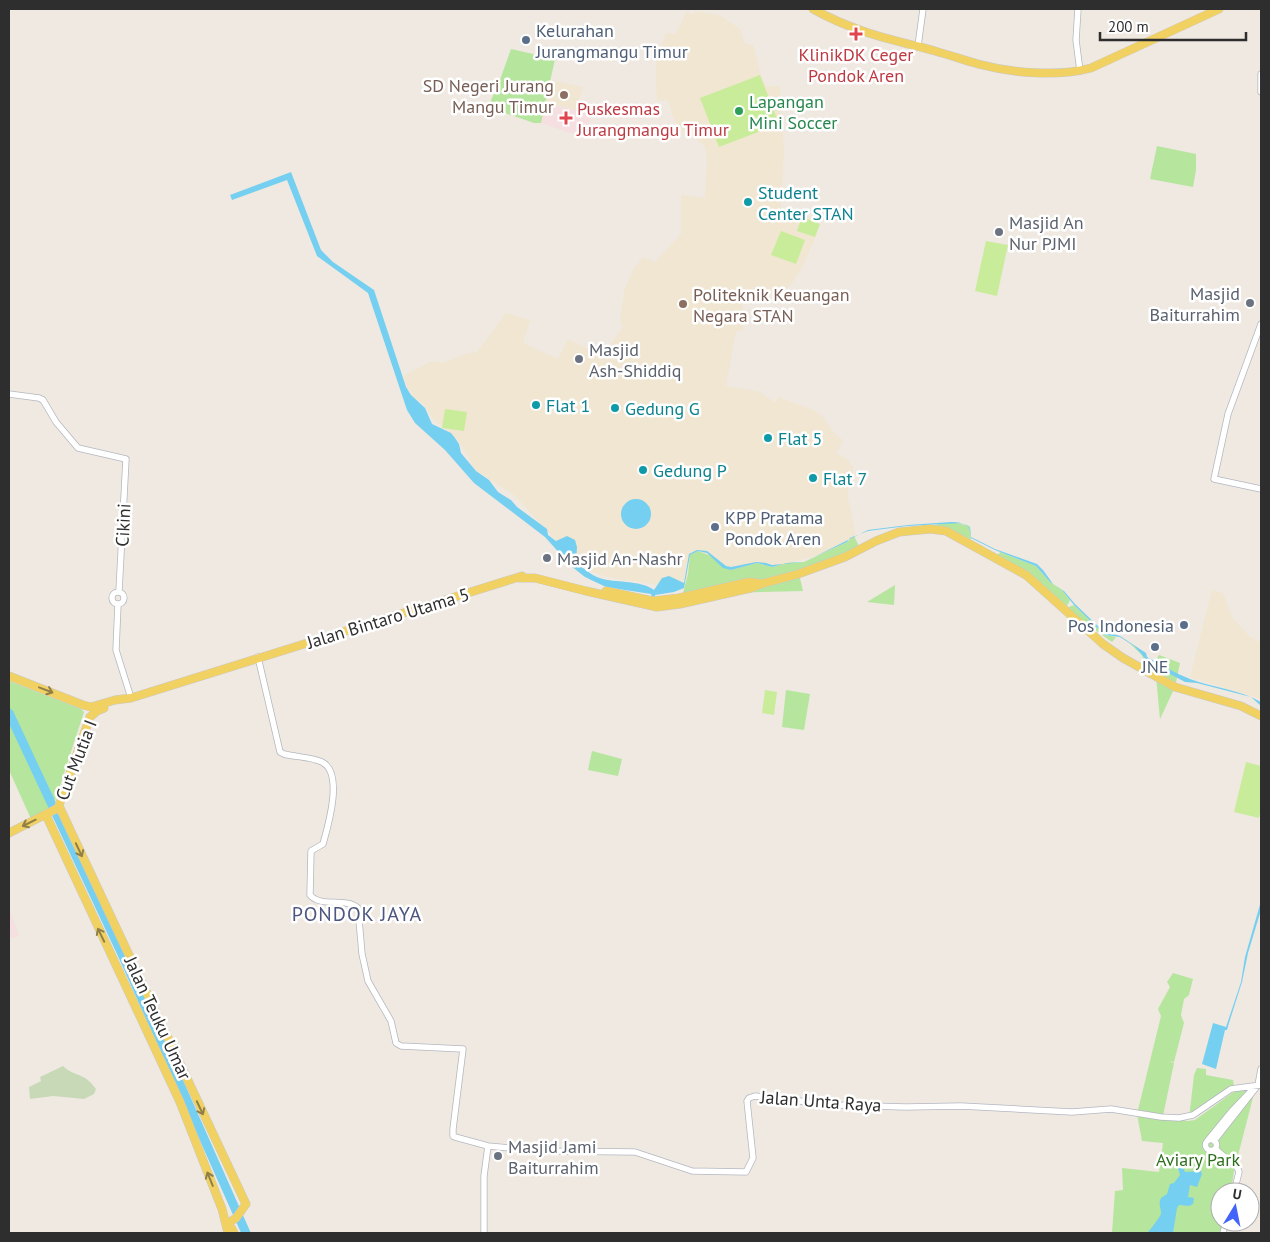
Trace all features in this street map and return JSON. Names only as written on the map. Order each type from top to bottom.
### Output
[{"type":"main road","points":[[813,9],[852,28],[993,67],[1057,73],[1091,68],[1219,9]]},
{"type":"main road","name":"Jalan Bintaro Utama 5","points":[[127,699],[534,573],[629,598],[653,601],[697,597],[749,582],[761,584],[798,574],[845,557],[876,541],[900,532],[930,529],[946,531],[1026,575],[1103,644],[1123,658],[1175,687],[1248,709],[1261,716]]},
{"type":"main road","points":[[9,676],[91,707],[115,700],[127,699]]},
{"type":"main road","name":"Cut Mutia I","points":[[53,811],[90,717],[97,711],[127,699]]},
{"type":"main road","points":[[83,705],[88,710],[90,717]]},
{"type":"main road","points":[[9,832],[53,811]]},
{"type":"main road","name":"Jalan Teuku Umar","points":[[53,811],[180,1102],[227,1224],[228,1233]]},
{"type":"main road","name":"Jalan Teuku Umar","points":[[53,811],[246,1204],[236,1218],[227,1224]]},
{"type":"main road","name":"Jalan Teuku Umar","points":[[227,1224],[234,1233]]},
{"type":"street","points":[[918,46],[923,9]]},
{"type":"street","points":[[1078,9],[1076,40],[1080,71]]},
{"type":"street","points":[[1261,74],[1261,92]]},
{"type":"street","points":[[1261,324],[1228,414],[1214,479],[1261,488]]},
{"type":"street","name":"Cikini","points":[[9,394],[43,400],[56,422],[78,448],[126,459],[119,591],[124,594],[125,599],[118,604],[116,650],[127,699]]},
{"type":"street","name":"Jalan Unta Raya","points":[[258,657],[280,752],[322,762],[333,778],[332,808],[323,844],[311,851],[309,869],[310,895],[314,899],[346,903],[358,908],[362,954],[368,981],[391,1021],[396,1043],[399,1046],[463,1049],[453,1129],[453,1136],[458,1139],[488,1146],[542,1151],[635,1152],[692,1171],[746,1172],[752,1158],[747,1101],[755,1096],[844,1105],[978,1107],[1072,1112],[1111,1109],[1160,1117],[1179,1118],[1193,1115],[1231,1089],[1260,1085]]},
{"type":"street","points":[[1215,1149],[1211,1151],[1205,1145],[1211,1140],[1247,1093],[1260,1085],[1261,1069]]},
{"type":"street","points":[[1211,1140],[1216,1144],[1215,1149]]},
{"type":"street","points":[[484,1233],[484,1176],[488,1146]]},
{"type":"street","points":[[1215,1149],[1237,1167],[1239,1172],[1236,1182]]},
{"type":"shaded area","name":"Politeknik Keuangan Negara STAN","points":[[695,11],[719,15],[740,29],[745,44],[753,45],[761,76],[766,86],[780,86],[784,152],[781,209],[799,213],[818,221],[816,236],[802,268],[792,283],[779,295],[743,293],[743,330],[736,331],[726,386],[760,392],[775,403],[778,397],[814,410],[824,418],[843,441],[836,453],[847,459],[853,467],[853,480],[847,493],[855,531],[855,540],[839,549],[781,565],[657,585],[608,577],[589,571],[572,557],[514,495],[474,469],[459,442],[433,419],[424,404],[415,399],[407,387],[403,376],[432,361],[443,363],[465,354],[477,352],[506,313],[530,320],[523,343],[558,359],[568,339],[602,356],[623,327],[620,320],[625,288],[633,270],[643,257],[655,262],[681,234],[681,195],[705,198],[707,157],[704,145],[678,126],[672,115],[668,100],[657,101],[656,58],[666,33],[676,34],[686,12],[694,15]]},
{"type":"shaded area","name":"SD Negeri Jurang Mangu Timur","points":[[550,80],[583,87],[576,110],[545,103]]},
{"type":"shaded area","name":"Puskesmas Jurangmangu Timur","points":[[545,103],[592,114],[586,134],[576,135],[541,123]]},
{"type":"shaded area","points":[[1212,590],[1223,593],[1232,617],[1249,636],[1261,643],[1261,699],[1190,677]]},
{"type":"shaded area","points":[[9,909],[19,936],[9,939]]},
{"type":"green space","points":[[511,49],[555,59],[541,123],[534,123],[488,107]]},
{"type":"green space","name":"Lapangan Mini Soccer","points":[[760,75],[779,124],[719,147],[700,98]]},
{"type":"green space","points":[[1157,146],[1196,154],[1193,187],[1150,179]]},
{"type":"green space","points":[[802,217],[820,224],[815,237],[797,231]]},
{"type":"green space","points":[[781,231],[805,240],[796,264],[771,255]]},
{"type":"green space","points":[[986,241],[1008,245],[997,296],[975,291]]},
{"type":"green space","points":[[445,409],[467,412],[464,431],[442,428]]},
{"type":"green space","points":[[939,523],[957,523],[969,526],[971,538],[969,543],[933,528]]},
{"type":"green space","points":[[854,536],[860,548],[813,571],[813,573],[799,574],[803,591],[725,593],[680,604],[688,574],[690,555],[698,551],[711,556],[731,570],[757,563],[772,567],[787,563],[804,562],[847,542]]},
{"type":"green space","points":[[1000,552],[1036,566],[1070,600],[1066,608],[1074,605],[1105,635],[1116,637],[1112,642],[991,555],[999,554]]},
{"type":"green space","points":[[895,585],[894,605],[867,602]]},
{"type":"green space","points":[[1129,643],[1136,648],[1153,665],[1152,668],[1159,655],[1180,663],[1175,687],[1160,719],[1156,676],[1150,672],[1141,654]]},
{"type":"green space","points":[[9,681],[81,709],[84,712],[53,807],[31,819],[9,770]]},
{"type":"green space","points":[[765,690],[777,692],[774,715],[762,713]]},
{"type":"green space","points":[[786,690],[810,694],[804,730],[782,727]]},
{"type":"green space","points":[[592,751],[622,759],[618,776],[588,770]]},
{"type":"green space","points":[[1246,762],[1261,766],[1261,808],[1259,818],[1234,812]]},
{"type":"green space","name":"Aviary Park","points":[[1173,973],[1193,979],[1189,995],[1184,999],[1181,1015],[1184,1023],[1174,1062],[1169,1061],[1174,1063],[1163,1116],[1140,1115],[1188,1121],[1195,1120],[1239,1088],[1256,1086],[1232,1182],[1210,1182],[1210,1232],[1220,1233],[1112,1233],[1115,1191],[1123,1190],[1122,1168],[1159,1172],[1163,1143],[1142,1141],[1137,1114],[1161,1016],[1158,1009],[1170,987],[1167,982]]},
{"type":"green space","points":[[63,1066],[91,1083],[96,1089],[94,1094],[84,1099],[53,1096],[30,1099],[29,1087],[41,1081],[40,1077]]},
{"type":"green space","points":[[1197,1068],[1206,1069],[1206,1075],[1233,1080],[1234,1086],[1189,1118],[1194,1075]]},
{"type":"water","points":[[291,172],[321,250],[333,262],[374,290],[406,387],[411,395],[425,408],[432,424],[451,433],[459,444],[461,453],[476,471],[489,480],[498,492],[547,529],[548,535],[556,541],[567,536],[575,540],[577,547],[576,563],[599,578],[636,583],[654,590],[662,578],[669,576],[684,583],[689,554],[697,550],[707,551],[726,566],[731,567],[756,562],[772,565],[783,564],[772,567],[757,563],[731,570],[723,568],[707,553],[698,551],[690,555],[684,588],[674,592],[655,595],[655,598],[652,598],[651,594],[606,587],[585,577],[571,566],[545,537],[474,483],[445,450],[415,423],[407,410],[368,293],[317,256],[287,180],[232,200],[230,195]]},
{"type":"water","points":[[636,499],[647,503],[651,514],[647,525],[636,529],[625,525],[621,514],[625,503]]},
{"type":"water","points":[[961,523],[907,526],[859,534],[868,530],[908,525]]},
{"type":"water","points":[[963,524],[970,527],[971,537],[995,549],[1037,564],[1053,584],[1036,566],[995,550],[971,538],[969,527]]},
{"type":"water","points":[[849,540],[847,542],[814,557]]},
{"type":"water","points":[[1053,584],[1064,591],[1103,631],[1120,636],[1146,653],[1147,657],[1168,669],[1184,677],[1251,697],[1197,683],[1185,682],[1146,661],[1134,646],[1120,637],[1105,635],[1074,605],[1062,590]]},
{"type":"water","points":[[1251,697],[1261,702],[1261,706]]},
{"type":"water","points":[[1261,901],[1261,910],[1248,953],[1242,982],[1227,1030],[1225,1030],[1216,1069],[1202,1064],[1213,1023],[1226,1027],[1241,982],[1245,957]]},
{"type":"water","points":[[1183,1167],[1185,1172],[1201,1171],[1202,1174],[1197,1187],[1190,1185],[1188,1197],[1194,1198],[1193,1204],[1189,1206],[1179,1205],[1173,1233],[1147,1233],[1161,1214],[1161,1198],[1167,1194],[1170,1184],[1174,1183],[1180,1175],[1178,1168]]},
{"type":"waterway","points":[[9,713],[122,954],[246,1233]]},
{"type":"place","name":"KlinikDK Ceger Pondok Aren","points":[[856,34]]},
{"type":"place","name":"Kelurahan Jurangmangu Timur","points":[[526,40]]},
{"type":"place","name":"SD Negeri Jurang Mangu Timur","points":[[564,95]]},
{"type":"place","name":"Lapangan Mini Soccer","points":[[739,111]]},
{"type":"place","name":"Puskesmas Jurangmangu Timur","points":[[566,118]]},
{"type":"place","name":"Student Center STAN","points":[[748,202]]},
{"type":"place","name":"Masjid An Nur PJMI","points":[[999,232]]},
{"type":"place","name":"Masjid Baiturrahim","points":[[1250,303]]},
{"type":"place","name":"Politeknik Keuangan Negara STAN","points":[[683,304]]},
{"type":"place","name":"Masjid Ash-Shiddiq","points":[[579,359]]},
{"type":"place","name":"Flat 1","points":[[536,405]]},
{"type":"place","name":"Gedung G","points":[[615,408]]},
{"type":"place","name":"Flat 5","points":[[768,438]]},
{"type":"place","name":"Gedung P","points":[[643,470]]},
{"type":"place","name":"Flat 7","points":[[813,478]]},
{"type":"place","name":"KPP Pratama Pondok Aren","points":[[715,527]]},
{"type":"place","name":"Masjid An-Nashr","points":[[547,558]]},
{"type":"place","name":"Pos Indonesia","points":[[1184,625]]},
{"type":"place","name":"JNE","points":[[1155,647]]},
{"type":"place","name":"Masjid Jami Baiturrahim","points":[[498,1156]]},
{"type":"district","name":"PONDOK JAYA","points":[[357,914]]}]
